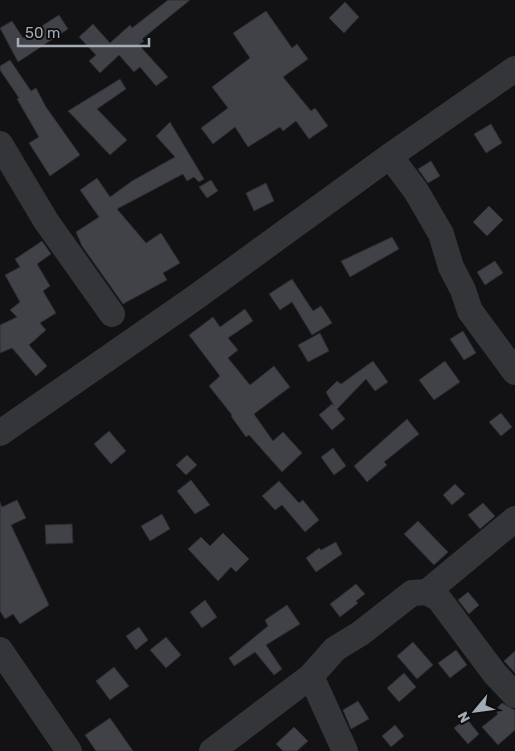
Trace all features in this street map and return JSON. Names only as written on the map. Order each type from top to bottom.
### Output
[{"type":"street","points":[[0,433],[196,297],[390,156],[515,69]]},
{"type":"street","points":[[0,144],[46,221],[112,314]]},
{"type":"street","points":[[390,156],[416,192],[441,234],[451,267],[463,290],[470,311],[515,372]]},
{"type":"street","points":[[427,592],[515,519]]},
{"type":"street","points":[[212,751],[311,676],[335,649],[361,633],[412,593],[427,592],[439,599],[495,674],[515,695]]},
{"type":"street","points":[[0,650],[69,751]]},
{"type":"street","points":[[311,676],[345,751]]},
{"type":"building","points":[[168,0],[190,0],[142,39],[144,41],[139,45],[168,77],[156,86],[140,67],[134,72],[119,55],[100,73],[89,61],[96,55],[79,37],[93,24],[110,43],[130,25],[132,28]]},
{"type":"building","points":[[345,2],[359,17],[344,33],[329,18]]},
{"type":"building","points":[[266,11],[292,48],[297,44],[308,59],[283,77],[311,111],[315,108],[328,126],[309,139],[296,121],[283,131],[280,127],[248,147],[235,127],[213,144],[201,128],[228,108],[212,87],[250,58],[233,33]]},
{"type":"building","points":[[59,15],[68,29],[18,62],[0,28],[12,21],[23,38]]},
{"type":"building","points":[[10,60],[31,91],[36,88],[46,107],[80,155],[50,176],[29,143],[39,137],[17,99],[19,98],[0,70],[0,66]]},
{"type":"building","points":[[120,79],[126,89],[97,109],[127,140],[110,155],[68,111]]},
{"type":"building","points":[[170,122],[204,179],[199,182],[194,177],[187,181],[183,174],[117,209],[146,243],[161,233],[180,263],[163,273],[167,280],[123,304],[82,246],[76,232],[99,217],[80,190],[97,178],[110,197],[132,181],[175,157],[156,136]]},
{"type":"building","points":[[491,124],[502,143],[486,153],[474,134]]},
{"type":"building","points":[[431,161],[440,176],[428,183],[418,169]]},
{"type":"building","points":[[211,180],[218,191],[207,198],[199,187]]},
{"type":"building","points":[[266,183],[274,201],[254,211],[246,193]]},
{"type":"building","points":[[489,206],[503,220],[487,236],[473,222]]},
{"type":"building","points":[[392,237],[399,249],[350,277],[341,261]]},
{"type":"building","points":[[42,241],[51,254],[37,264],[50,286],[43,291],[56,313],[40,323],[46,330],[29,345],[47,366],[36,376],[12,348],[0,353],[0,325],[17,317],[10,310],[20,302],[5,275],[20,267],[15,259]]},
{"type":"building","points":[[495,261],[503,273],[485,285],[477,272]]},
{"type":"building","points":[[292,279],[313,311],[321,306],[332,323],[312,335],[292,302],[280,310],[269,294]]},
{"type":"building","points":[[245,309],[253,321],[228,338],[238,350],[228,358],[250,385],[274,366],[290,387],[254,414],[273,441],[283,432],[302,453],[282,472],[249,435],[246,437],[232,415],[209,386],[220,376],[189,335],[213,317],[220,327]]},
{"type":"building","points":[[463,331],[476,353],[464,360],[450,339]]},
{"type":"building","points":[[320,333],[329,351],[308,362],[298,345]]},
{"type":"building","points":[[373,361],[388,382],[375,391],[366,379],[337,409],[345,419],[332,430],[319,415],[332,404],[334,406],[326,392],[337,381],[341,384]]},
{"type":"building","points":[[445,361],[460,382],[434,400],[419,380]]},
{"type":"building","points":[[501,413],[512,427],[501,436],[489,422]]},
{"type":"building","points":[[407,419],[419,434],[384,462],[387,465],[367,482],[354,466]]},
{"type":"building","points":[[109,431],[126,451],[111,464],[94,444]]},
{"type":"building","points":[[333,448],[346,466],[334,475],[321,457]]},
{"type":"building","points":[[187,455],[197,465],[186,475],[176,465]]},
{"type":"building","points":[[191,480],[210,505],[195,514],[177,491]]},
{"type":"building","points":[[279,481],[299,503],[303,500],[319,520],[305,532],[282,505],[275,510],[262,496]]},
{"type":"building","points":[[455,484],[465,494],[452,505],[443,495]]},
{"type":"building","points":[[17,500],[26,518],[11,525],[49,605],[20,624],[13,614],[5,619],[0,611],[0,502],[2,507]]},
{"type":"building","points":[[483,503],[495,516],[480,529],[468,515]]},
{"type":"building","points":[[162,514],[170,529],[150,541],[141,526]]},
{"type":"building","points":[[418,521],[448,552],[434,565],[404,534]]},
{"type":"building","points":[[72,524],[73,543],[46,544],[45,525]]},
{"type":"building","points":[[223,533],[249,559],[236,572],[231,567],[218,581],[188,549],[201,537],[210,546]]},
{"type":"building","points":[[336,542],[342,554],[316,572],[306,558],[319,548],[321,550]]},
{"type":"building","points":[[356,584],[365,594],[356,601],[358,603],[340,617],[330,604]]},
{"type":"building","points":[[468,592],[479,605],[469,614],[458,600]]},
{"type":"building","points":[[205,600],[217,617],[202,628],[190,612]]},
{"type":"building","points":[[287,605],[300,624],[266,645],[282,669],[274,675],[255,652],[234,666],[229,658],[268,626],[265,620]]},
{"type":"building","points":[[139,627],[148,640],[136,650],[126,636]]},
{"type":"building","points":[[166,637],[181,655],[166,668],[150,650]]},
{"type":"building","points":[[413,642],[433,665],[417,679],[397,656]]},
{"type":"building","points":[[456,650],[467,665],[450,678],[438,663]]},
{"type":"building","points":[[515,651],[515,673],[504,661]]},
{"type":"building","points":[[114,667],[129,686],[110,700],[96,681]]},
{"type":"building","points":[[404,673],[416,687],[399,702],[387,688]]},
{"type":"building","points":[[358,701],[369,719],[351,729],[343,710]]},
{"type":"building","points":[[502,703],[515,710],[515,730],[498,745],[482,727],[498,714],[495,710]]},
{"type":"building","points":[[110,718],[133,751],[96,751],[85,735]]},
{"type":"building","points":[[466,718],[479,734],[468,744],[454,728]]},
{"type":"building","points":[[395,725],[404,736],[391,747],[382,736]]},
{"type":"building","points":[[294,727],[308,741],[297,751],[283,751],[276,744]]}]
